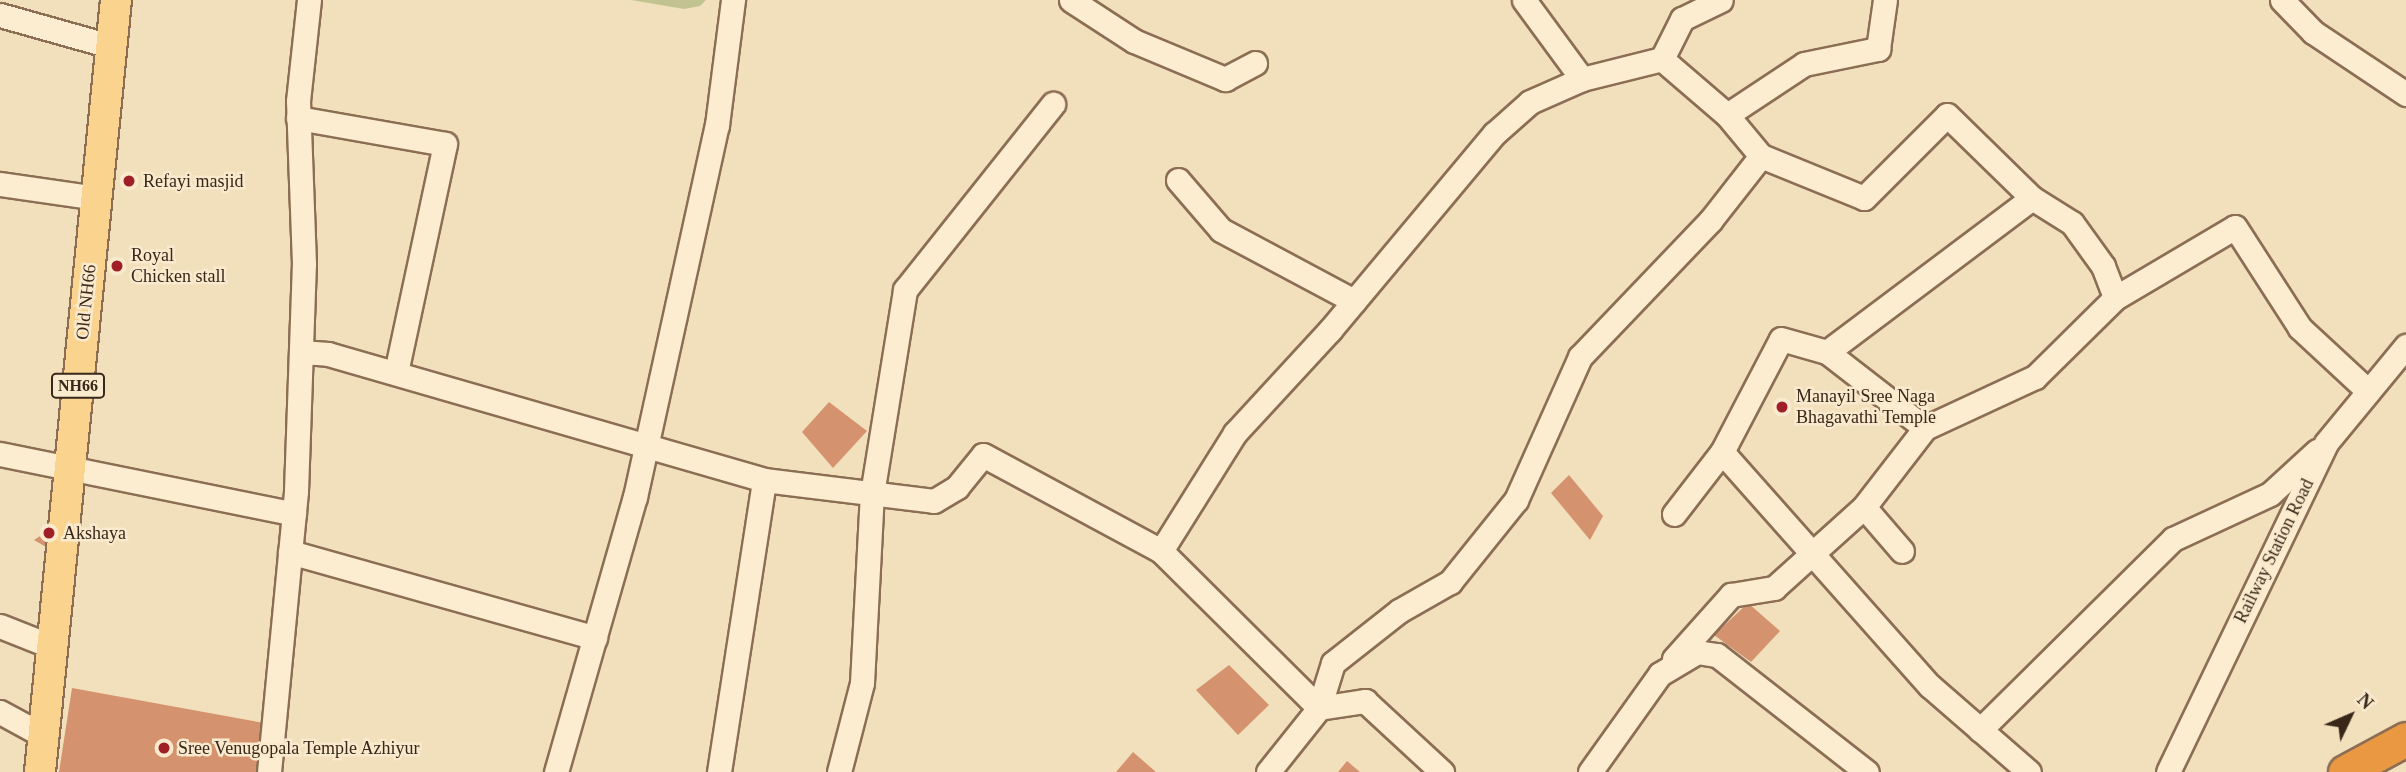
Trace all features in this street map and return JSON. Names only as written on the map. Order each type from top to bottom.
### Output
[{"type":"highway","points":[[2345,772],[2406,739]]},
{"type":"main road","name":"Old NH66","points":[[40,772],[114,47],[116,0]]},
{"type":"street","points":[[269,772],[294,514],[304,264],[298,118],[309,0]]},
{"type":"street","points":[[556,772],[647,444],[717,125],[733,0]]},
{"type":"street","points":[[1071,0],[1135,41],[1225,79],[1255,63]]},
{"type":"street","points":[[1524,0],[1582,79]]},
{"type":"street","points":[[1161,551],[1235,433],[1354,300],[1494,134],[1530,103],[1582,79],[1662,59],[1682,19],[1721,0]]},
{"type":"street","points":[[1727,115],[1804,64],[1878,49],[1885,0]]},
{"type":"street","points":[[2282,0],[2313,33],[2406,94]]},
{"type":"street","points":[[0,15],[114,47]]},
{"type":"street","points":[[1662,59],[1727,115],[1761,156],[1864,198],[1947,116],[2032,198],[2072,222],[2103,266],[2115,298]]},
{"type":"street","points":[[839,772],[862,682],[872,494],[905,290],[1053,104]]},
{"type":"street","points":[[298,118],[445,144],[396,373]]},
{"type":"street","points":[[1268,772],[1319,708],[1333,663],[1399,611],[1450,582],[1516,500],[1580,357],[1710,221],[1761,156]]},
{"type":"street","points":[[1178,180],[1221,230],[1354,300]]},
{"type":"street","points":[[0,184],[97,198]]},
{"type":"street","points":[[1827,352],[2032,198]]},
{"type":"street","points":[[1590,772],[1660,674],[1731,595],[1774,588],[1814,555],[1864,507],[1925,428],[2035,377],[2115,298],[2235,227],[2300,328],[2368,391]]},
{"type":"street","points":[[1674,514],[1722,452],[1781,339],[1827,352],[1925,428]]},
{"type":"street","name":"Railway Station Road","points":[[2168,772],[2326,443],[2406,346]]},
{"type":"street","points":[[301,352],[328,354],[647,444],[764,480],[934,501],[957,487],[983,455],[1161,551],[1319,708]]},
{"type":"street","points":[[1980,730],[2173,539],[2270,494],[2326,443]]},
{"type":"street","points":[[1722,452],[1930,686],[2029,772]]},
{"type":"street","points":[[0,454],[294,514]]},
{"type":"street","points":[[719,772],[764,480]]},
{"type":"street","points":[[1864,507],[1902,551]]},
{"type":"street","points":[[290,552],[595,638]]},
{"type":"street","points":[[0,626],[53,647]]},
{"type":"street","points":[[1660,674],[1697,652],[1717,655],[1867,772]]},
{"type":"street","points":[[1319,708],[1365,701],[1442,772]]},
{"type":"street","points":[[0,712],[44,736]]},
{"type":"green space","points":[[631,0],[706,0],[700,6],[684,9]]},
{"type":"building","points":[[829,402],[867,431],[833,468],[802,432]]},
{"type":"building","points":[[1569,475],[1603,516],[1590,540],[1551,493]]},
{"type":"building","name":"Akshaya","points":[[54,527],[53,551],[34,540]]},
{"type":"building","points":[[1748,603],[1780,631],[1751,662],[1714,635]]},
{"type":"building","points":[[1229,665],[1269,705],[1238,735],[1196,690]]},
{"type":"building","name":"Sree Venugopala Temple Azhiyur","points":[[72,688],[269,724],[262,772],[59,772]]},
{"type":"building","points":[[1133,752],[1156,772],[1116,772]]},
{"type":"building","points":[[1347,761],[1360,772],[1338,772]]},
{"type":"place","name":"Refayi masjid","points":[[129,181]]},
{"type":"place","name":"Royal Chicken stall","points":[[117,266]]},
{"type":"place","name":"Manayil Sree Naga Bhagavathi Temple","points":[[1782,407]]},
{"type":"place","name":"Akshaya","points":[[49,533]]},
{"type":"place","name":"Sree Venugopala Temple Azhiyur","points":[[164,748]]}]
